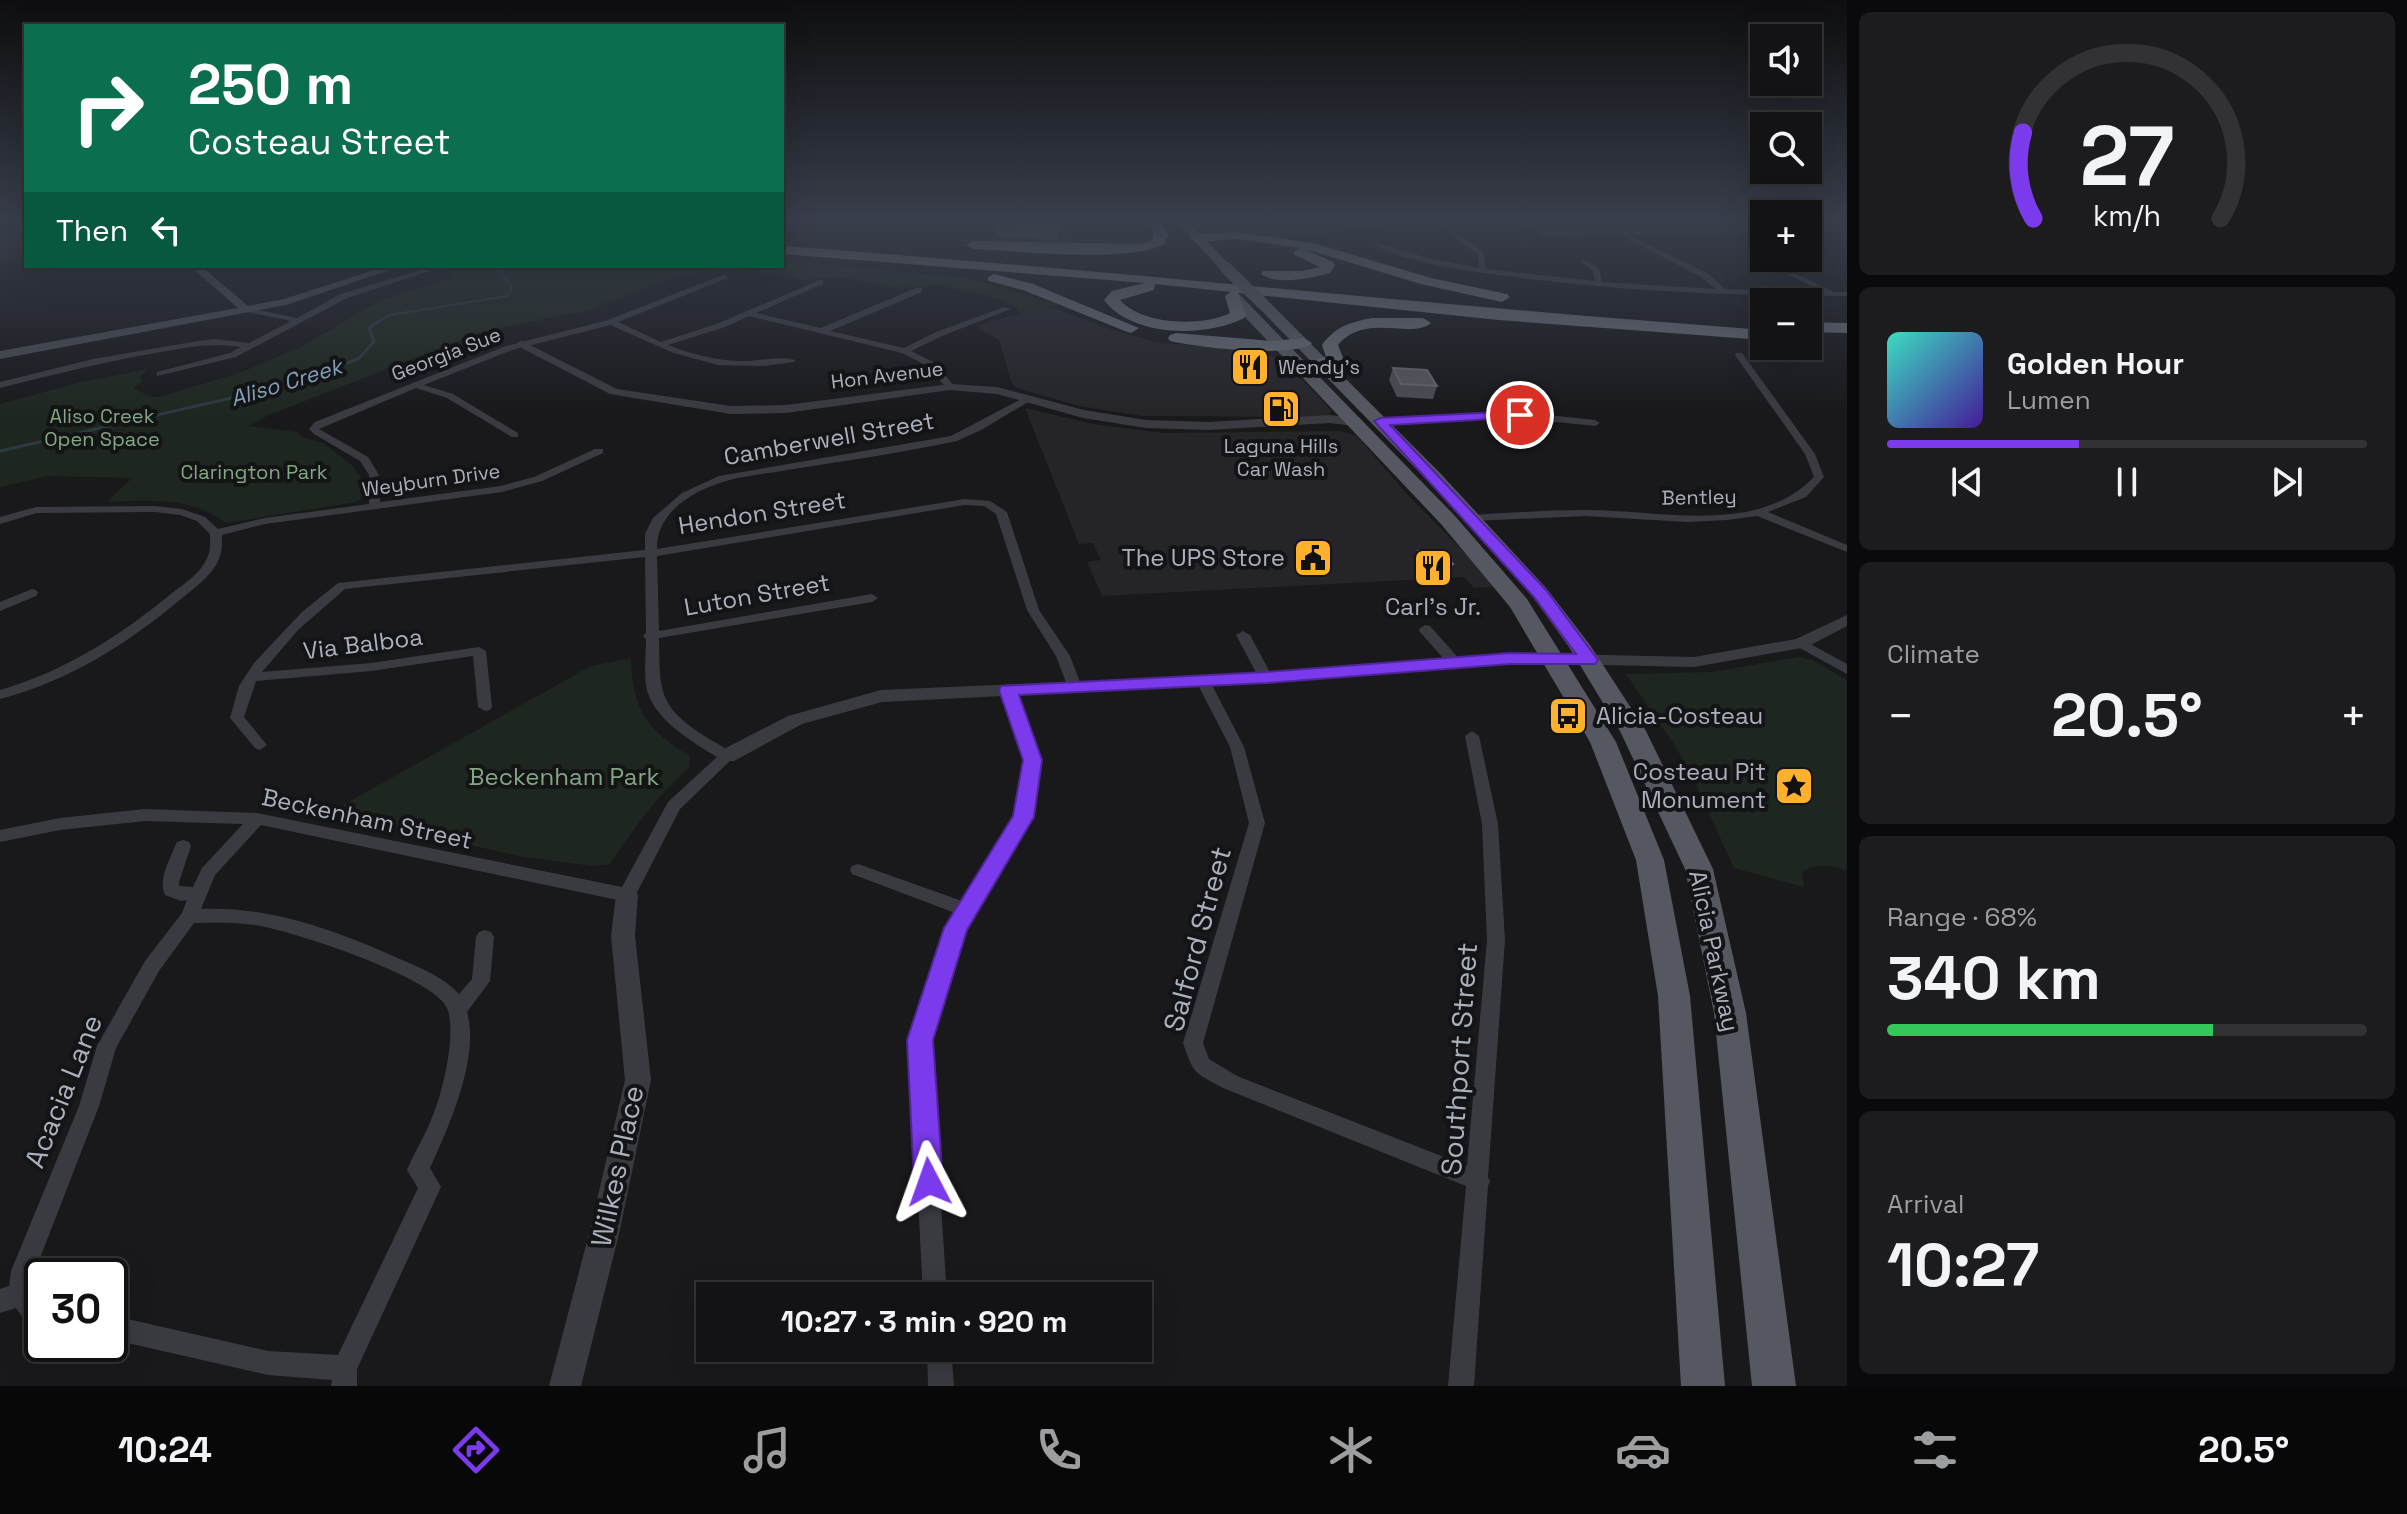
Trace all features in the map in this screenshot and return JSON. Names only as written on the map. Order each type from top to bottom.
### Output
[{"type":"highway","points":[[1019,285],[1150,333],[1219,343],[1304,343]]},
{"type":"highway","points":[[1201,285],[1499,315],[1750,331]]},
{"type":"highway","points":[[1284,285],[1484,305],[1713,323]]},
{"type":"highway","points":[[1436,285],[1526,300],[1665,314],[1750,330]]},
{"type":"highway","points":[[1233,296],[1238,315],[1229,321],[1210,324],[1146,320],[1119,311],[1112,300],[1117,294],[1132,289],[1184,288],[1453,316],[1499,315]]},
{"type":"highway","points":[[1323,363],[1335,360],[1330,345],[1335,337],[1347,330],[1394,322],[1719,338],[1750,334]]},
{"type":"highway","points":[[1822,327],[1847,328]]},
{"type":"highway","points":[[1822,338],[1847,339]]},
{"type":"main road","points":[[218,285],[247,308]]},
{"type":"main road","points":[[247,308],[327,285]]},
{"type":"main road","points":[[0,352],[247,308],[320,293],[344,285]]},
{"type":"main road","name":"Alicia Parkway","points":[[1225,285],[1389,459],[1418,478],[1505,567],[1540,593],[1589,660],[1633,731],[1699,869],[1730,1013],[1774,1386]]},
{"type":"main road","name":"Alicia Parkway","points":[[1237,285],[1262,303],[1304,343],[1380,421],[1464,524],[1555,659],[1603,742],[1650,860],[1674,996],[1703,1386]]},
{"type":"main road","points":[[1355,422],[1380,421]]},
{"type":"street","points":[[160,374],[213,362],[344,296],[381,285]]},
{"type":"street","name":"Georgia Sue","points":[[375,506],[374,475],[364,459],[317,432],[314,429],[318,424],[522,344],[611,322],[703,285]]},
{"type":"street","points":[[660,345],[722,325],[814,285]]},
{"type":"street","points":[[1609,285],[1725,293],[1847,294]]},
{"type":"street","points":[[1715,285],[1725,293]]},
{"type":"street","points":[[1813,285],[1832,294]]},
{"type":"street","points":[[822,331],[919,290]]},
{"type":"street","points":[[247,308],[251,315],[296,322]]},
{"type":"street","points":[[905,351],[939,334],[1007,309]]},
{"type":"street","points":[[747,313],[905,351],[932,365],[950,387]]},
{"type":"street","points":[[611,322],[687,357],[756,365],[791,360]]},
{"type":"street","points":[[0,385],[93,362],[198,343],[216,341],[250,346]]},
{"type":"street","name":"Hon Avenue","points":[[522,344],[614,392],[731,410],[786,409],[950,387],[997,391],[1083,414],[1146,424],[1267,423],[1280,427],[1355,422]]},
{"type":"street","name":"Bentley","points":[[1464,524],[1585,513],[1708,519],[1758,512],[1802,495],[1819,477],[1810,454],[1739,355]]},
{"type":"street","points":[[415,385],[450,396],[515,435]]},
{"type":"street","name":"Camberwell Street","points":[[727,756],[684,730],[661,708],[653,687],[651,534],[657,520],[672,505],[704,486],[758,471],[954,439],[1025,400]]},
{"type":"street","points":[[1380,421],[1520,415],[1595,423]]},
{"type":"street","name":"Weyburn Drive","points":[[216,533],[265,521],[502,489],[538,479],[599,451]]},
{"type":"street","name":"Hendon Street","points":[[251,677],[320,602],[339,588],[442,574],[651,553],[965,502],[986,503],[1001,512],[1033,610],[1063,656],[1074,685]]},
{"type":"street","points":[[0,521],[36,510],[155,509],[192,515],[216,533],[216,550],[199,577],[133,632],[101,654],[56,675],[0,695]]},
{"type":"street","points":[[1758,512],[1847,549]]},
{"type":"street","points":[[0,607],[32,593]]},
{"type":"street","name":"Luton Street","points":[[650,636],[872,598]]},
{"type":"street","points":[[627,895],[674,806],[727,756],[795,720],[836,706],[881,696],[1266,678],[1510,658],[1694,662],[1801,643],[1847,620]]},
{"type":"street","points":[[1425,629],[1456,664]]},
{"type":"street","points":[[1243,635],[1266,678]]},
{"type":"street","points":[[1801,643],[1847,670]]},
{"type":"street","name":"Via Balboa","points":[[251,677],[371,667],[479,651],[485,707]]},
{"type":"street","points":[[251,677],[241,697],[237,718],[260,745]]},
{"type":"street","name":"Salford Street","points":[[1203,681],[1237,747],[1257,823],[1193,1043],[1201,1065],[1230,1082],[1479,1181]]},
{"type":"street","points":[[934,1282],[920,1040],[955,928],[1024,817],[1033,760],[1008,690]]},
{"type":"street","name":"Southport Street","points":[[1461,1386],[1496,940],[1490,824],[1472,736]]},
{"type":"street","name":"Beckenham Street","points":[[0,836],[60,824],[145,815],[257,819],[627,895]]},
{"type":"street","name":"Acacia Lane","points":[[10,1298],[89,1106],[107,1046],[152,966],[189,916],[208,872],[257,819]]},
{"type":"street","points":[[183,846],[170,882],[171,890],[181,894],[199,893]]},
{"type":"street","points":[[858,870],[967,910]]},
{"type":"street","name":"Wilkes Place","points":[[565,1386],[604,1234],[638,1080],[623,936],[627,895]]},
{"type":"street","points":[[128,1331],[345,1377],[430,1187],[418,1170],[444,1115],[455,1073],[461,1024],[458,1009],[441,987],[314,933],[255,916],[216,913],[189,916]]},
{"type":"street","points":[[458,1009],[481,981],[485,937]]},
{"type":"street","points":[[940,1362],[941,1386]]},
{"type":"shaded area","points":[[1052,307],[1106,328],[1155,342],[1260,352],[1282,359],[1332,411],[1327,417],[1142,416],[1079,406],[1017,388],[1012,384],[999,340],[978,328],[979,325]]},
{"type":"shaded area","points":[[1025,408],[1093,424],[1163,433],[1341,431],[1357,436],[1493,587],[1474,588],[1464,577],[1102,596],[1087,562],[1101,560],[1093,543],[1079,544]]},
{"type":"green space","name":"Aliso Creek Open Space","points":[[429,285],[655,285],[589,310],[480,332],[267,416],[249,426],[297,432],[302,437],[323,443],[354,467],[360,476],[362,498],[356,502],[226,523],[199,508],[184,504],[107,502],[132,478],[48,476],[0,487],[0,404],[77,383],[148,369],[139,378],[143,381],[133,388],[151,397],[159,397],[242,372],[301,347],[380,300]]},
{"type":"green space","name":"Aliso Creek Open Space","points":[[883,285],[990,285],[1059,305],[1020,314],[1018,307],[1004,300],[937,285],[901,288]]},
{"type":"green space","points":[[1799,657],[1812,660],[1847,680],[1847,871],[1830,866],[1812,867],[1802,873],[1804,887],[1734,868],[1674,744],[1626,674],[1712,672]]},
{"type":"green space","name":"Beckenham Park","points":[[631,658],[634,691],[644,716],[662,737],[690,756],[689,768],[656,801],[610,864],[592,866],[519,856],[329,813],[591,666]]},
{"type":"building","points":[[1393,368],[1427,370],[1437,386],[1401,384]]},
{"type":"building","points":[[1442,550],[1453,564],[1430,564],[1419,551]]},
{"type":"waterway","name":"Aliso Creek","points":[[378,322],[389,315],[508,296],[510,285]]},
{"type":"waterway","name":"Aliso Creek","points":[[0,451],[283,386],[358,359],[374,342],[369,328],[378,322]]},
{"type":"place","name":"Wendy's","points":[[1250,367]]},
{"type":"place","name":"Laguna Hills Car Wash","points":[[1281,409]]},
{"type":"place","name":"The UPS Store","points":[[1313,558]]},
{"type":"place","name":"Carl's Jr.","points":[[1433,568]]},
{"type":"place","name":"Alicia-Costeau","points":[[1568,716]]},
{"type":"place","name":"Costeau Pit Monument","points":[[1794,786]]},
{"type":"route","points":[[929,1182],[920,1040],[955,928],[1024,817],[1033,760],[1008,690],[1266,678],[1510,658],[1589,660],[1540,593],[1380,421],[1520,415]]},
{"type":"park label","name":"Clarington Park","points":[[254,472]]}]
